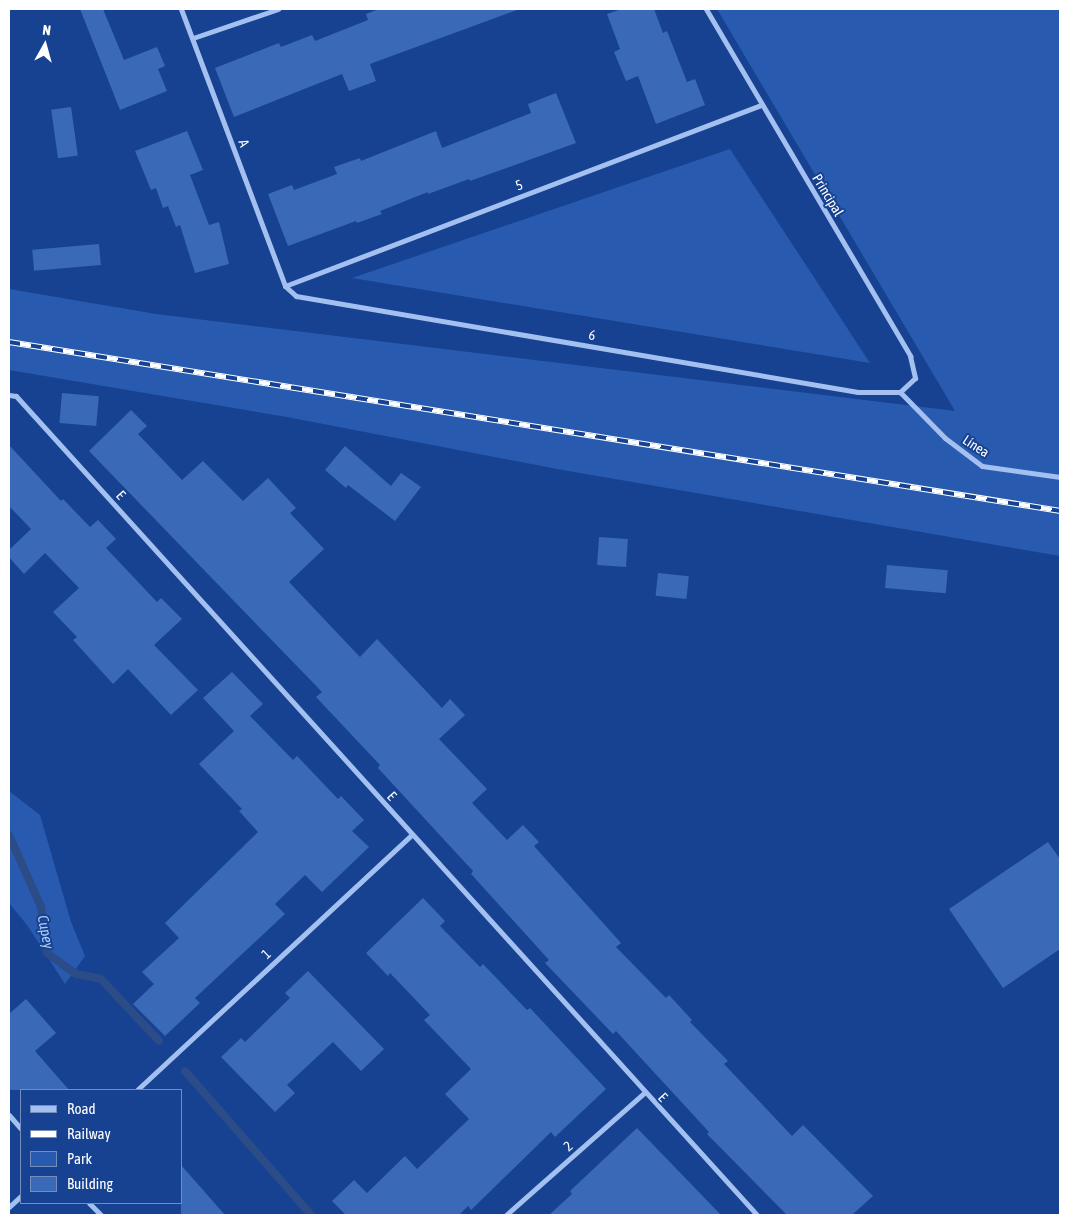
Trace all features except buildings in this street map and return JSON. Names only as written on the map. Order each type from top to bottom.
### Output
[{"type":"street","name":"A","points":[[181,9],[285,286]]},
{"type":"street","points":[[193,38],[278,9]]},
{"type":"street","name":"Principal","points":[[706,9],[910,356],[915,378],[900,392]]},
{"type":"street","name":"5","points":[[285,286],[761,105]]},
{"type":"street","name":"6","points":[[285,286],[296,296],[858,392],[900,392]]},
{"type":"street","name":"Línea","points":[[900,392],[945,438],[982,466],[1060,477]]},
{"type":"street","name":"E","points":[[9,395],[16,396],[644,1093],[758,1215]]},
{"type":"street","name":"1","points":[[138,1089],[411,835]]},
{"type":"street","name":"2","points":[[506,1215],[644,1093]]},
{"type":"street","points":[[9,1115],[20,1128]]},
{"type":"street","points":[[9,1207],[20,1197]]},
{"type":"street","points":[[90,1204],[101,1215]]},
{"type":"green space","points":[[717,9],[1060,9],[1060,556],[557,469],[287,417],[9,370],[9,289],[156,314],[955,411]]},
{"type":"green space","points":[[730,149],[870,363],[352,278]]},
{"type":"green space","points":[[9,791],[40,815],[71,922],[85,956],[65,984],[27,925],[9,903]]},
{"type":"waterway","name":"Cupey","points":[[9,835],[41,907],[47,953],[76,974],[101,979],[159,1041]]},
{"type":"waterway","name":"Cupey","points":[[185,1071],[311,1215]]},
{"type":"railway","points":[[9,342],[1060,511]]}]
